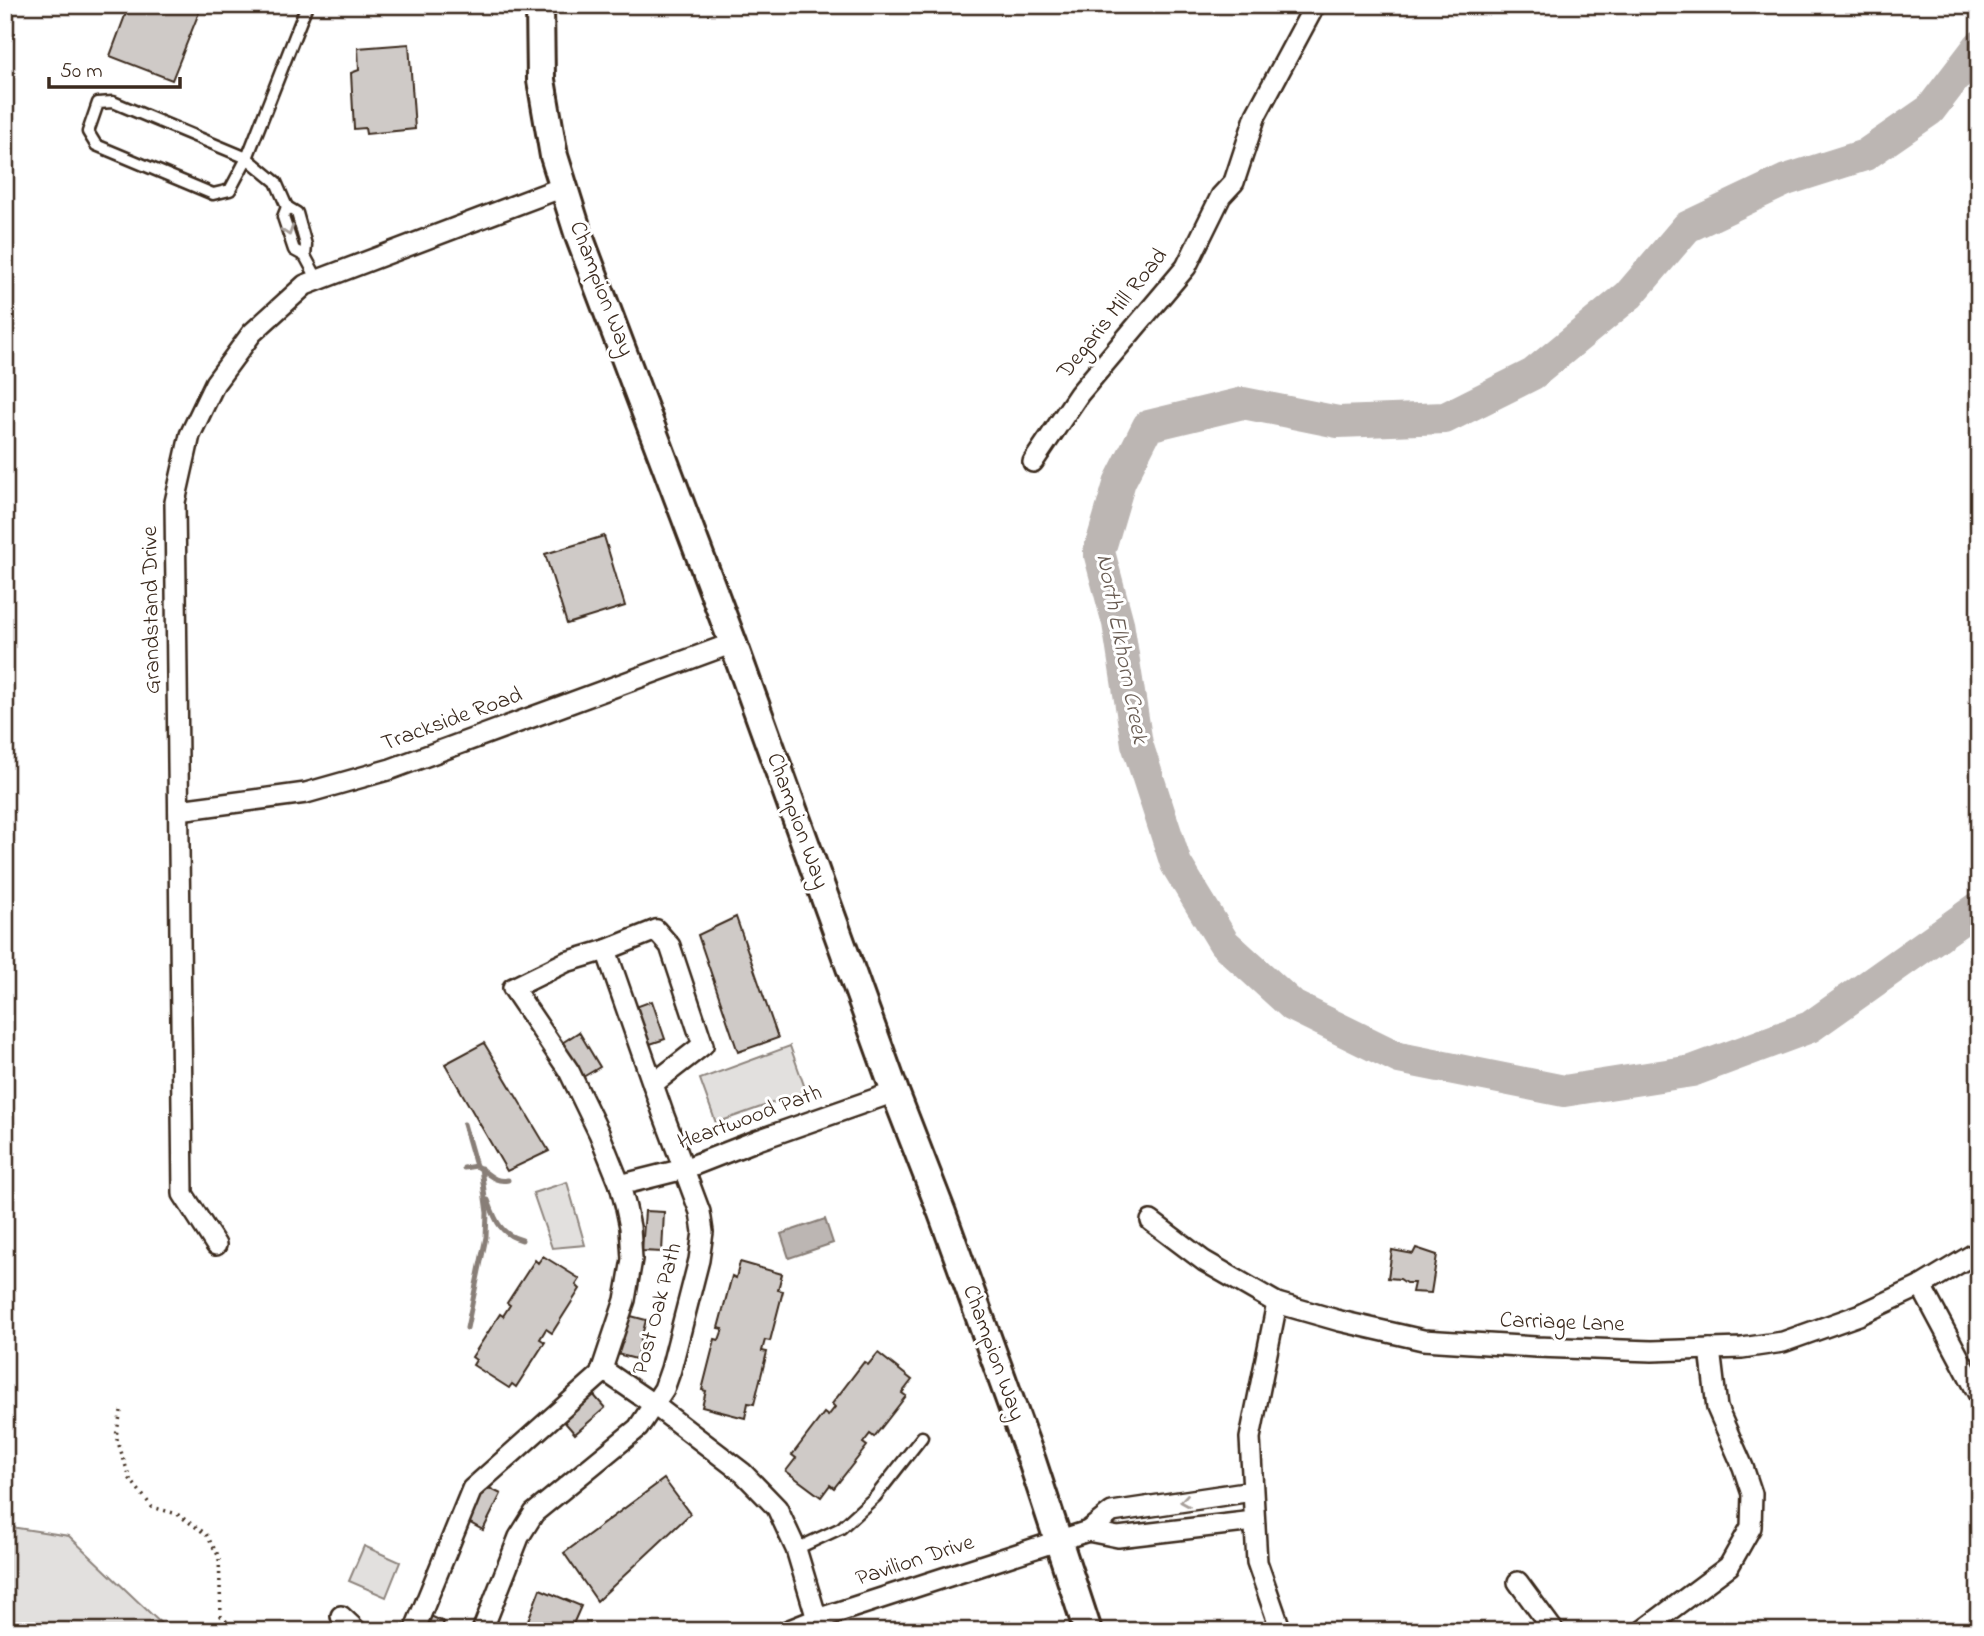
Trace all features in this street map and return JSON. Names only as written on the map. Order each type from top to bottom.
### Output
[{"type":"main road","name":"Champion Way","points":[[540,5],[541,80],[554,156],[579,236],[733,643],[895,1093],[942,1213],[1032,1461],[1088,1631]]},
{"type":"street","name":"Degaris Mill Road","points":[[1033,462],[1079,394],[1186,267],[1221,195],[1234,182],[1256,115],[1315,5]]},
{"type":"street","name":"Grandstand Drive","points":[[216,1245],[183,1194],[175,502],[190,435],[215,383],[252,333],[305,285],[563,187]]},
{"type":"street","name":"Trackside Road","points":[[179,810],[306,793],[391,769],[733,643]]},
{"type":"street","points":[[414,1631],[472,1489],[600,1375],[625,1300],[632,1259],[630,1227],[620,1185],[599,1133],[569,1071],[513,988],[566,962],[656,930],[670,946],[703,1045],[653,1084]]},
{"type":"street","name":"Post Oak Path","points":[[482,1631],[519,1537],[534,1513],[638,1427],[664,1389],[699,1260],[703,1233],[700,1212],[606,950]]},
{"type":"street","name":"Heartwood Path","points":[[620,1185],[684,1169],[758,1140],[895,1093]]},
{"type":"street","name":"Carriage Lane","points":[[1151,1221],[1204,1261],[1277,1303],[1340,1321],[1423,1340],[1613,1350],[1742,1348],[1783,1342],[1859,1315],[1921,1286],[1979,1251]]},
{"type":"street","points":[[1921,1286],[1979,1395]]},
{"type":"street","points":[[1277,1303],[1250,1438],[1257,1562],[1280,1631]]},
{"type":"street","points":[[1642,1631],[1729,1566],[1751,1527],[1752,1494],[1717,1408],[1710,1349]]},
{"type":"street","points":[[602,1369],[653,1404],[743,1473],[777,1508],[796,1549],[817,1619]]},
{"type":"street","points":[[1088,1531],[1112,1512],[1252,1490]]},
{"type":"street","points":[[1088,1531],[1118,1537],[1254,1521]]},
{"type":"street","name":"Pavilion Drive","points":[[788,1631],[817,1619],[1088,1531]]},
{"type":"street","points":[[1518,1582],[1554,1631]]},
{"type":"street","points":[[341,1616],[357,1631]]},
{"type":"lane","points":[[307,5],[247,158],[230,190],[213,194],[96,145],[88,132],[98,103],[113,102],[247,158],[276,182],[287,207],[297,213],[306,245],[305,256],[318,280]]},
{"type":"lane","points":[[796,1549],[841,1528],[875,1497],[922,1437]]},
{"type":"path","points":[[121,1411],[116,1436],[130,1479],[152,1507],[177,1514],[206,1534],[219,1557],[221,1616],[236,1631]]},
{"type":"path","points":[[242,1631],[259,1625],[277,1631]]},
{"type":"shaded area","points":[[790,1046],[806,1091],[716,1123],[700,1079]]},
{"type":"shaded area","points":[[567,1182],[585,1245],[552,1248],[533,1193]]},
{"type":"shaded area","points":[[825,1219],[833,1243],[789,1258],[781,1234]]},
{"type":"shaded area","points":[[5,1525],[69,1536],[169,1631],[5,1631]]},
{"type":"shaded area","points":[[364,1546],[400,1562],[386,1597],[349,1581]]},
{"type":"building","points":[[129,5],[202,5],[172,80],[110,56]]},
{"type":"building","points":[[409,44],[415,129],[366,134],[365,128],[354,129],[351,73],[359,70],[358,48]]},
{"type":"building","points":[[604,536],[625,606],[567,624],[545,554]]},
{"type":"building","points":[[736,917],[778,1038],[738,1052],[698,935]]},
{"type":"building","points":[[652,1001],[665,1039],[647,1045],[633,1008]]},
{"type":"building","points":[[579,1032],[600,1067],[583,1077],[562,1043]]},
{"type":"building","points":[[484,1043],[549,1151],[507,1171],[445,1064]]},
{"type":"building","points":[[645,1211],[664,1212],[662,1252],[642,1251]]},
{"type":"building","points":[[1416,1248],[1437,1255],[1431,1293],[1412,1292],[1414,1283],[1388,1278],[1392,1250],[1413,1254]]},
{"type":"building","points":[[543,1256],[580,1279],[576,1285],[580,1289],[552,1333],[546,1329],[540,1339],[545,1342],[516,1387],[512,1384],[509,1388],[473,1365],[476,1360],[472,1357],[500,1314],[503,1316],[510,1305],[507,1303],[535,1260],[538,1263]]},
{"type":"building","points":[[740,1262],[782,1274],[778,1290],[783,1291],[770,1341],[765,1340],[762,1351],[767,1352],[754,1404],[748,1403],[745,1418],[702,1407],[706,1391],[702,1390],[715,1339],[719,1340],[723,1329],[718,1328],[732,1276],[736,1278]]},
{"type":"building","points":[[627,1315],[646,1320],[636,1359],[617,1354]]},
{"type":"building","points":[[878,1353],[912,1380],[902,1393],[906,1396],[874,1437],[870,1434],[863,1443],[867,1446],[834,1488],[830,1485],[821,1497],[786,1471],[796,1458],[792,1455],[824,1413],[828,1416],[835,1407],[832,1404],[864,1362],[868,1365]]},
{"type":"building","points":[[592,1393],[605,1408],[575,1434],[562,1419]]},
{"type":"building","points":[[664,1479],[690,1514],[597,1601],[564,1553]]},
{"type":"building","points":[[483,1485],[501,1494],[483,1530],[465,1520]]},
{"type":"building","points":[[540,1589],[581,1606],[570,1631],[524,1631]]},
{"type":"building","points":[[426,1614],[444,1622],[440,1631],[419,1631]]},
{"type":"waterway","name":"North Elkhorn Creek","points":[[1979,46],[1930,110],[1865,155],[1786,180],[1687,227],[1629,295],[1533,374],[1445,418],[1338,422],[1243,403],[1148,426],[1120,481],[1099,552],[1118,623],[1137,744],[1176,864],[1224,943],[1293,1006],[1399,1058],[1564,1091],[1692,1071],[1810,1027],[1979,907]]},
{"type":"waterway","points":[[464,1124],[476,1166]]},
{"type":"waterway","points":[[464,1168],[476,1166],[494,1178],[508,1180]]},
{"type":"waterway","points":[[467,1328],[486,1237],[487,1213],[481,1168]]},
{"type":"waterway","points":[[488,1200],[503,1230],[522,1240]]}]
